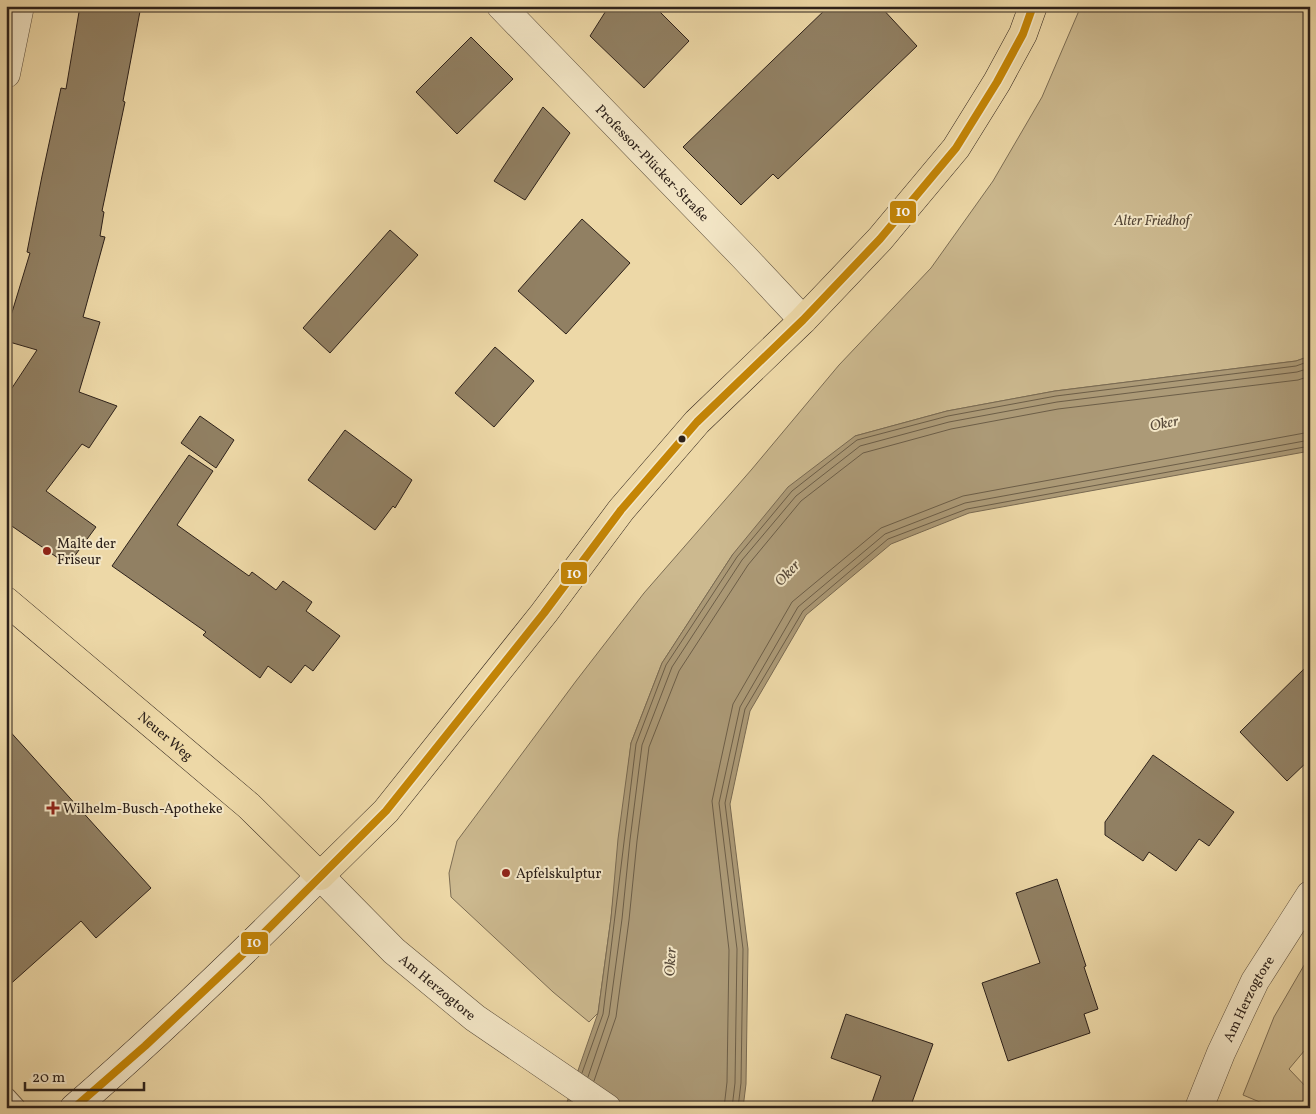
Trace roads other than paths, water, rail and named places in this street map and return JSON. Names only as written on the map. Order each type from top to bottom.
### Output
[{"type":"main road","points":[[320,876],[386,810],[544,613],[622,510],[691,429],[803,320],[880,239],[956,148],[997,82],[1023,34],[1033,6]]},
{"type":"main road","name":"Neuer Weg","points":[[6,602],[249,806],[320,876]]},
{"type":"street","points":[[6,74],[20,6]]},
{"type":"street","name":"Professor-Plücker-Straße","points":[[500,6],[744,256],[803,320]]},
{"type":"street","points":[[74,1108],[241,956],[320,876]]},
{"type":"street","name":"Am Herzogtore","points":[[320,876],[402,957],[475,1018],[607,1108]]},
{"type":"street","name":"Am Herzogtore","points":[[1199,1108],[1221,1052],[1255,980],[1310,895]]},
{"type":"lane","points":[[6,1097],[16,1108]]},
{"type":"water","name":"Oker","points":[[1310,356],[1310,451],[969,513],[891,544],[806,615],[750,711],[730,804],[748,949],[746,1084],[743,1108],[565,1108],[598,1013],[631,743],[662,663],[733,554],[788,487],[855,436],[947,411],[1055,391],[1296,361]]},
{"type":"place","name":"Malte der Friseur","points":[[47,551]]},
{"type":"place","name":"Wilhelm-Busch-Apotheke","points":[[53,808]]},
{"type":"place","name":"Apfelskulptur","points":[[506,873]]},
{"type":"park label","name":"Alter Friedhof","points":[[1152,220]]}]
